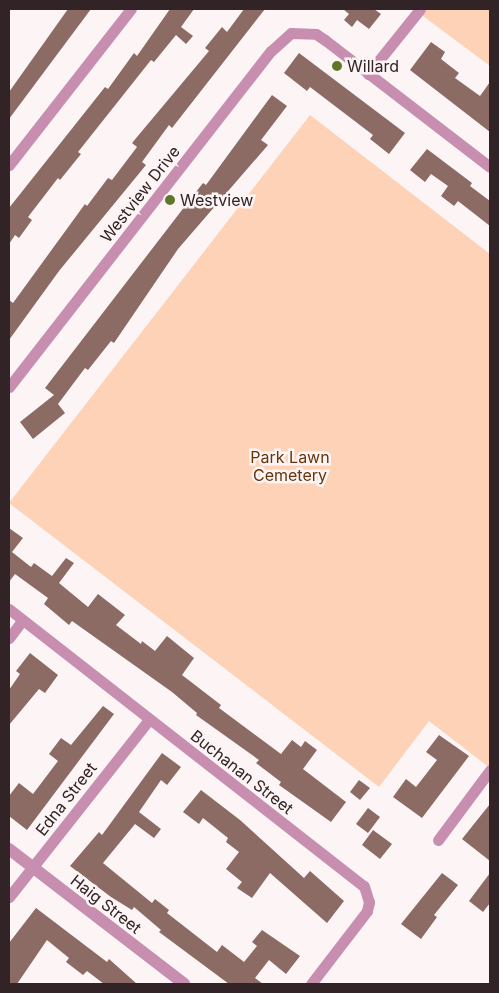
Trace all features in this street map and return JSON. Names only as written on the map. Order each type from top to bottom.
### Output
[{"type":"street","points":[[9,165],[131,9]]},
{"type":"street","points":[[420,9],[368,74],[490,167]]},
{"type":"street","name":"Westview Drive","points":[[9,387],[271,51],[291,33],[316,34],[368,74]]},
{"type":"street","name":"Buchanan Street","points":[[9,609],[148,720],[364,886],[369,902],[367,912],[311,984]]},
{"type":"street","points":[[9,638],[22,621]]},
{"type":"street","name":"Edna Street","points":[[9,897],[148,720]]},
{"type":"street","points":[[438,840],[490,770]]},
{"type":"street","name":"Haig Street","points":[[9,848],[184,984]]},
{"type":"green space","points":[[423,9],[490,9],[490,66],[419,13]]},
{"type":"green space","name":"Park Lawn Cemetery","points":[[310,115],[490,254],[490,768],[429,721],[379,787],[9,503]]},
{"type":"building","points":[[68,9],[91,9],[9,119],[9,92]]},
{"type":"building","points":[[170,9],[194,9],[181,27],[193,36],[186,44],[176,35],[154,62],[151,60],[78,152],[81,154],[60,180],[58,178],[28,217],[32,220],[19,238],[15,235],[9,244],[9,208],[105,87],[108,89],[134,53],[137,56]]},
{"type":"building","points":[[244,9],[265,9],[172,128],[169,125],[142,162],[146,165],[59,271],[9,340],[9,300],[13,303],[85,204],[87,206],[108,178],[112,180],[137,147],[132,143],[209,51],[205,48],[222,27],[227,32]]},
{"type":"building","points":[[343,9],[374,9],[381,14],[369,29],[357,20],[352,27],[344,20],[349,14]]},
{"type":"building","points":[[431,42],[445,52],[441,59],[459,73],[455,78],[480,96],[490,82],[490,132],[410,70]]},
{"type":"building","points":[[299,53],[405,133],[389,154],[370,139],[373,135],[310,87],[307,91],[284,73]]},
{"type":"building","points":[[272,95],[287,106],[261,140],[268,145],[178,249],[114,343],[111,341],[88,370],[85,368],[58,404],[65,413],[33,439],[20,422],[54,395],[45,388],[203,183],[206,185]]},
{"type":"building","points":[[427,149],[472,183],[470,186],[490,201],[490,226],[458,201],[454,206],[441,196],[448,186],[431,174],[425,182],[410,170]]},
{"type":"building","points":[[9,528],[23,538],[12,552],[31,567],[34,563],[52,576],[66,558],[74,563],[59,583],[88,607],[98,594],[125,615],[116,625],[141,644],[142,641],[155,651],[167,636],[194,658],[182,675],[221,705],[219,708],[281,754],[292,740],[301,747],[305,741],[317,750],[303,769],[346,802],[331,822],[279,785],[281,782],[256,763],[259,760],[196,715],[197,713],[172,692],[72,621],[69,625],[44,604],[48,598],[15,574],[9,582]]},
{"type":"building","points":[[30,653],[58,675],[45,693],[39,689],[9,725],[9,690],[20,674],[16,671]]},
{"type":"building","points":[[103,706],[114,714],[27,830],[9,816],[9,796],[19,783],[33,794],[58,761],[49,754],[61,738],[71,745]]},
{"type":"building","points":[[439,735],[469,756],[422,818],[393,797],[406,779],[416,787],[437,760],[426,752]]},
{"type":"building","points":[[162,753],[181,767],[167,785],[161,780],[139,812],[161,829],[154,838],[135,824],[103,863],[152,903],[155,899],[169,910],[167,913],[217,952],[222,945],[244,962],[257,946],[252,942],[262,930],[300,956],[286,974],[269,960],[255,978],[263,984],[229,984],[159,932],[161,930],[134,907],[132,910],[111,897],[70,866],[99,832],[102,835]]},
{"type":"building","points":[[359,780],[370,788],[360,800],[350,792]]},
{"type":"building","points":[[201,790],[240,820],[304,878],[310,871],[344,901],[327,923],[270,873],[252,898],[237,888],[242,882],[226,869],[239,852],[226,842],[228,838],[203,818],[199,824],[183,812]]},
{"type":"building","points":[[490,804],[490,861],[462,839]]},
{"type":"building","points":[[368,808],[380,817],[368,833],[356,824]]},
{"type":"building","points":[[373,830],[392,844],[380,859],[362,845]]},
{"type":"building","points":[[442,873],[458,885],[434,915],[437,917],[421,939],[401,924]]},
{"type":"building","points":[[490,873],[490,903],[483,912],[469,901]]},
{"type":"building","points":[[36,908],[107,962],[109,959],[137,984],[104,984],[87,971],[83,975],[66,962],[69,958],[47,940],[17,984],[9,984],[9,943]]},
{"type":"place","name":"Willard","points":[[337,66]]},
{"type":"place","name":"Westview","points":[[170,200]]}]
